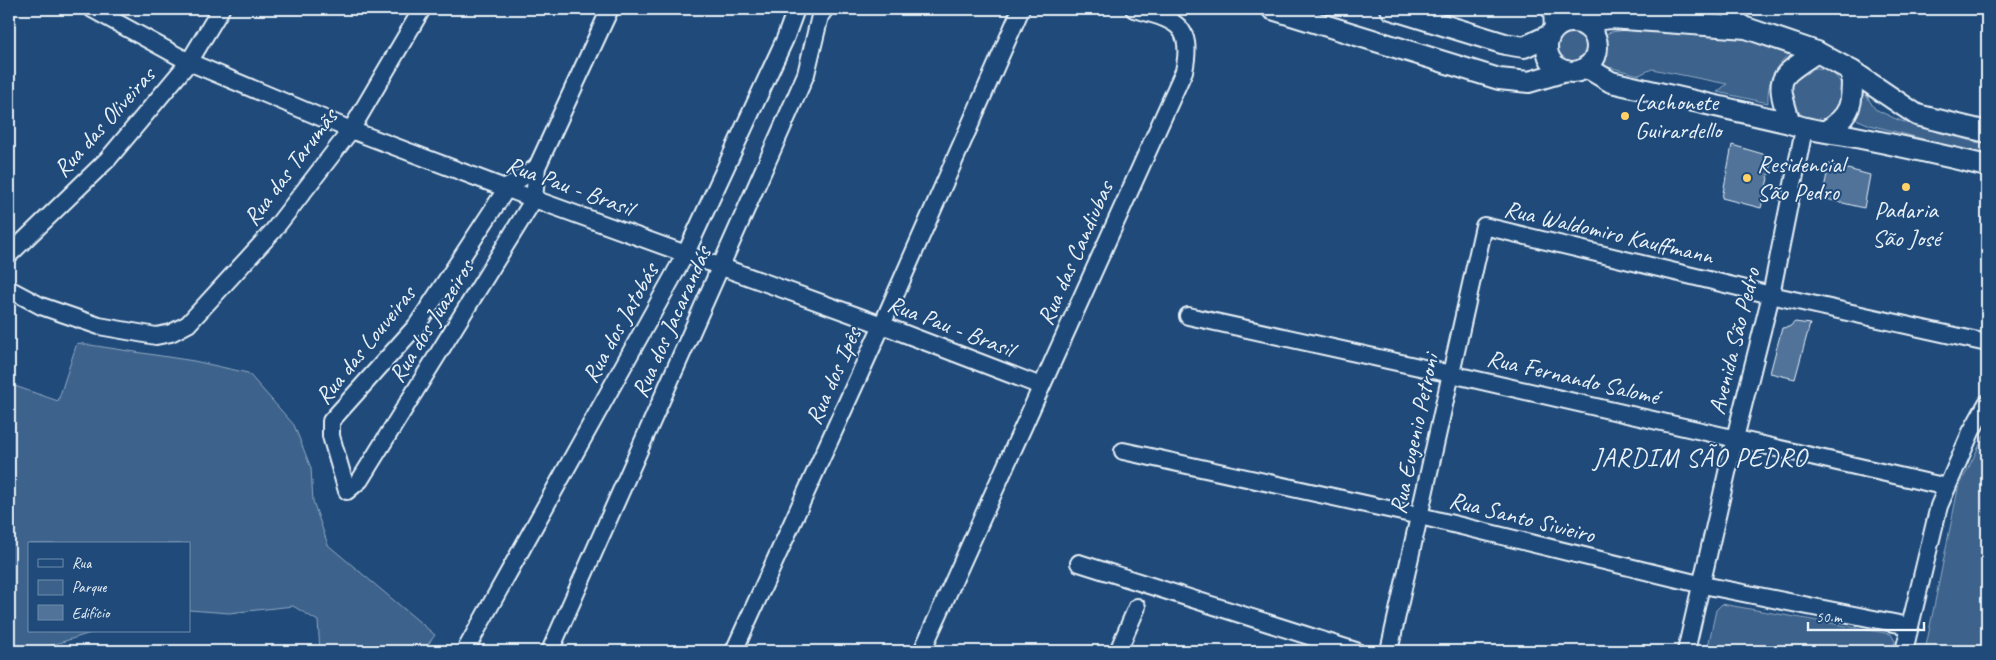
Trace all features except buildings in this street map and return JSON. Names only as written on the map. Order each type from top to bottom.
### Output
[{"type":"main road","points":[[1272,9],[1499,79],[1529,82],[1566,71],[1580,70],[1592,61],[1596,45],[1590,30],[1562,27]]},
{"type":"main road","points":[[1391,9],[1505,44],[1524,47],[1562,27],[1611,18],[1746,28],[1817,52],[1852,71],[1917,115],[1987,132]]},
{"type":"main road","points":[[1562,27],[1547,42],[1549,57],[1553,63],[1566,71]]},
{"type":"main road","points":[[1797,126],[1780,94],[1782,78],[1790,69],[1817,52]]},
{"type":"main road","points":[[1586,67],[1612,82],[1797,126],[1938,154],[1987,166]]},
{"type":"main road","points":[[1826,131],[1842,122],[1851,104],[1852,71]]},
{"type":"street","name":"Rua Pau - Brasil","points":[[92,9],[189,62],[351,130],[534,199],[882,325],[1041,386]]},
{"type":"street","name":"Rua das Oliveiras","points":[[9,255],[108,159],[189,62],[221,9]]},
{"type":"street","name":"Rua das Tarumãs","points":[[9,289],[41,306],[99,326],[156,336],[171,333],[188,324],[274,231],[351,130],[422,9]]},
{"type":"street","name":"Rua dos Juazeiros","points":[[347,491],[360,480],[534,199],[536,167],[610,9]]},
{"type":"street","name":"Rua dos Jatobás","points":[[465,651],[686,253],[785,39],[796,9]]},
{"type":"street","name":"Rua dos Jacarandás","points":[[550,651],[806,74],[820,16],[825,9]]},
{"type":"street","name":"Rua dos Ipês","points":[[734,651],[882,325],[1021,9]]},
{"type":"street","name":"Rua das Candiubas","points":[[922,651],[1184,71],[1187,44],[1181,30],[1170,19],[1134,9]]},
{"type":"street","points":[[1552,9],[1562,27],[1592,9]]},
{"type":"street","points":[[1729,9],[1746,28]]},
{"type":"street","name":"Avenida São Pedro","points":[[1686,651],[1703,585],[1735,438],[1771,295],[1797,126]]},
{"type":"street","name":"Rua dos Juazeiros","points":[[507,188],[536,167]]},
{"type":"street","name":"Rua das Louveiras","points":[[347,491],[331,436],[331,421],[417,325],[507,188]]},
{"type":"street","name":"Rua Waldomiro Kauffmann","points":[[1484,226],[1771,295],[1987,343]]},
{"type":"street","name":"Rua Eugenio Petroni","points":[[1389,651],[1484,226]]},
{"type":"street","name":"Rua Fernando Salomé","points":[[1188,316],[1947,487]]},
{"type":"street","points":[[1904,651],[1939,506],[1971,432],[1987,403]]},
{"type":"street","name":"Rua Santo Sivieiro","points":[[1123,451],[1420,516],[1703,585],[1909,626]]},
{"type":"street","points":[[1079,563],[1356,651]]},
{"type":"street","points":[[1118,651],[1137,607]]},
{"type":"green space","points":[[1663,9],[1721,9],[1723,15]]},
{"type":"green space","points":[[1633,29],[1698,31],[1753,40],[1789,54],[1779,64],[1772,76],[1768,103],[1717,92],[1727,84],[1652,69],[1639,75],[1601,65],[1604,49],[1601,36],[1611,32]]},
{"type":"green space","points":[[1572,31],[1578,32],[1583,36],[1587,41],[1587,53],[1583,58],[1578,62],[1572,63],[1566,62],[1561,58],[1557,53],[1556,47],[1557,41],[1561,36],[1566,32]]},
{"type":"green space","points":[[1812,68],[1822,68],[1836,75],[1843,89],[1843,99],[1836,113],[1822,120],[1812,120],[1802,116],[1795,109],[1791,99],[1791,89],[1795,79],[1802,72]]},
{"type":"green space","points":[[1864,92],[1875,109],[1918,127],[1987,145],[1987,156],[1870,125],[1856,119],[1859,95]]},
{"type":"green space","points":[[77,343],[194,361],[248,373],[294,425],[311,468],[313,501],[328,545],[435,635],[423,651],[320,651],[318,621],[293,606],[229,613],[190,610],[190,542],[28,542],[28,632],[94,632],[33,651],[9,651],[9,384],[58,401]]},
{"type":"green space","points":[[1987,430],[1987,651],[1925,651],[1958,489]]},
{"type":"green space","points":[[1722,604],[1891,634],[1895,641],[1893,651],[1707,651],[1716,610]]},
{"type":"place","name":"Lachonete Guirardello","points":[[1625,116]]},
{"type":"place","name":"Residencial São Pedro","points":[[1747,178]]},
{"type":"place","name":"Padaria São José","points":[[1906,187]]},
{"type":"district","name":"JARDIM SÃO PEDRO","points":[[1700,457]]}]
